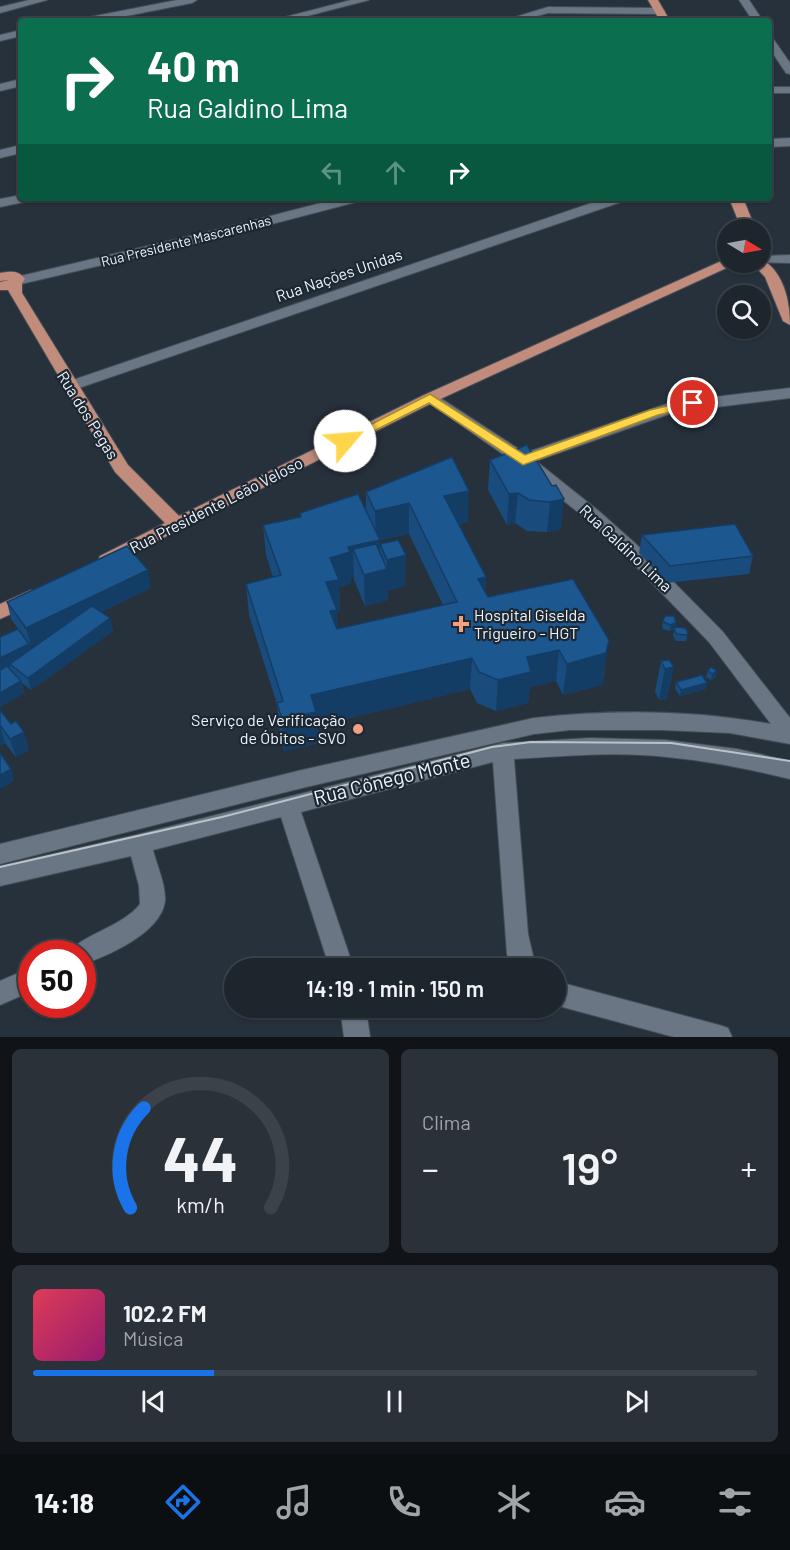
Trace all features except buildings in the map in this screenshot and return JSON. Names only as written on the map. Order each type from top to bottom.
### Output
[{"type":"main road","points":[[653,0],[662,16]]},
{"type":"main road","points":[[737,201],[745,219]]},
{"type":"main road","name":"Rua Presidente Leão Veloso","points":[[91,567],[430,398],[717,265]]},
{"type":"main road","points":[[769,273],[790,321]]},
{"type":"main road","name":"Rua dos Pegas","points":[[8,280],[121,468],[177,525]]},
{"type":"main road","points":[[0,612],[48,589]]},
{"type":"street","points":[[0,10],[42,0]]},
{"type":"street","points":[[101,18],[192,0]]},
{"type":"street","points":[[287,18],[364,0]]},
{"type":"street","points":[[744,0],[756,18]]},
{"type":"street","points":[[118,6],[135,18]]},
{"type":"street","points":[[518,18],[549,10],[662,16]]},
{"type":"street","points":[[0,38],[18,34]]},
{"type":"street","points":[[772,45],[790,71]]},
{"type":"street","points":[[0,88],[18,83]]},
{"type":"street","points":[[772,90],[790,90]]},
{"type":"street","points":[[772,143],[790,142]]},
{"type":"street","points":[[0,154],[18,150]]},
{"type":"street","points":[[0,203],[18,199]]},
{"type":"street","name":"Rua Presidente Mascarenhas","points":[[8,280],[298,201]]},
{"type":"street","name":"Rua Presidente Mascarenhas","points":[[8,280],[226,232],[344,201]]},
{"type":"street","name":"Rua Nações Unidas","points":[[70,386],[610,201]]},
{"type":"street","points":[[771,262],[790,259]]},
{"type":"street","points":[[523,460],[672,407],[790,393]]},
{"type":"street","name":"Rua Galdino Lima","points":[[430,398],[523,460],[594,516],[630,549],[716,637],[790,735]]},
{"type":"street","name":"Rua Cônego Monte","points":[[0,854],[302,779],[534,726],[570,722],[662,722],[730,725],[790,735]]},
{"type":"street","name":"Rua Cônego Monte","points":[[0,876],[140,844],[503,751],[590,746],[665,748],[737,758],[790,770]]},
{"type":"street","points":[[503,751],[516,934],[520,958]]},
{"type":"street","points":[[288,805],[338,958]]},
{"type":"street","points":[[96,947],[147,916],[151,908],[153,900],[140,844]]},
{"type":"street","points":[[0,993],[18,985]]},
{"type":"street","points":[[566,996],[719,1037]]},
{"type":"street","points":[[354,1018],[357,1037]]},
{"type":"tram line","points":[[0,867],[222,817],[492,747],[531,742],[671,743],[790,761]]},
{"type":"place","name":"Hospital Giselda Trigueiro - HGT","points":[[461,624]]},
{"type":"place","name":"Serviço de Verificação de Óbitos - SVO","points":[[358,729]]},
{"type":"route","points":[[345,441],[430,398],[523,460],[654,412],[693,403]]}]
